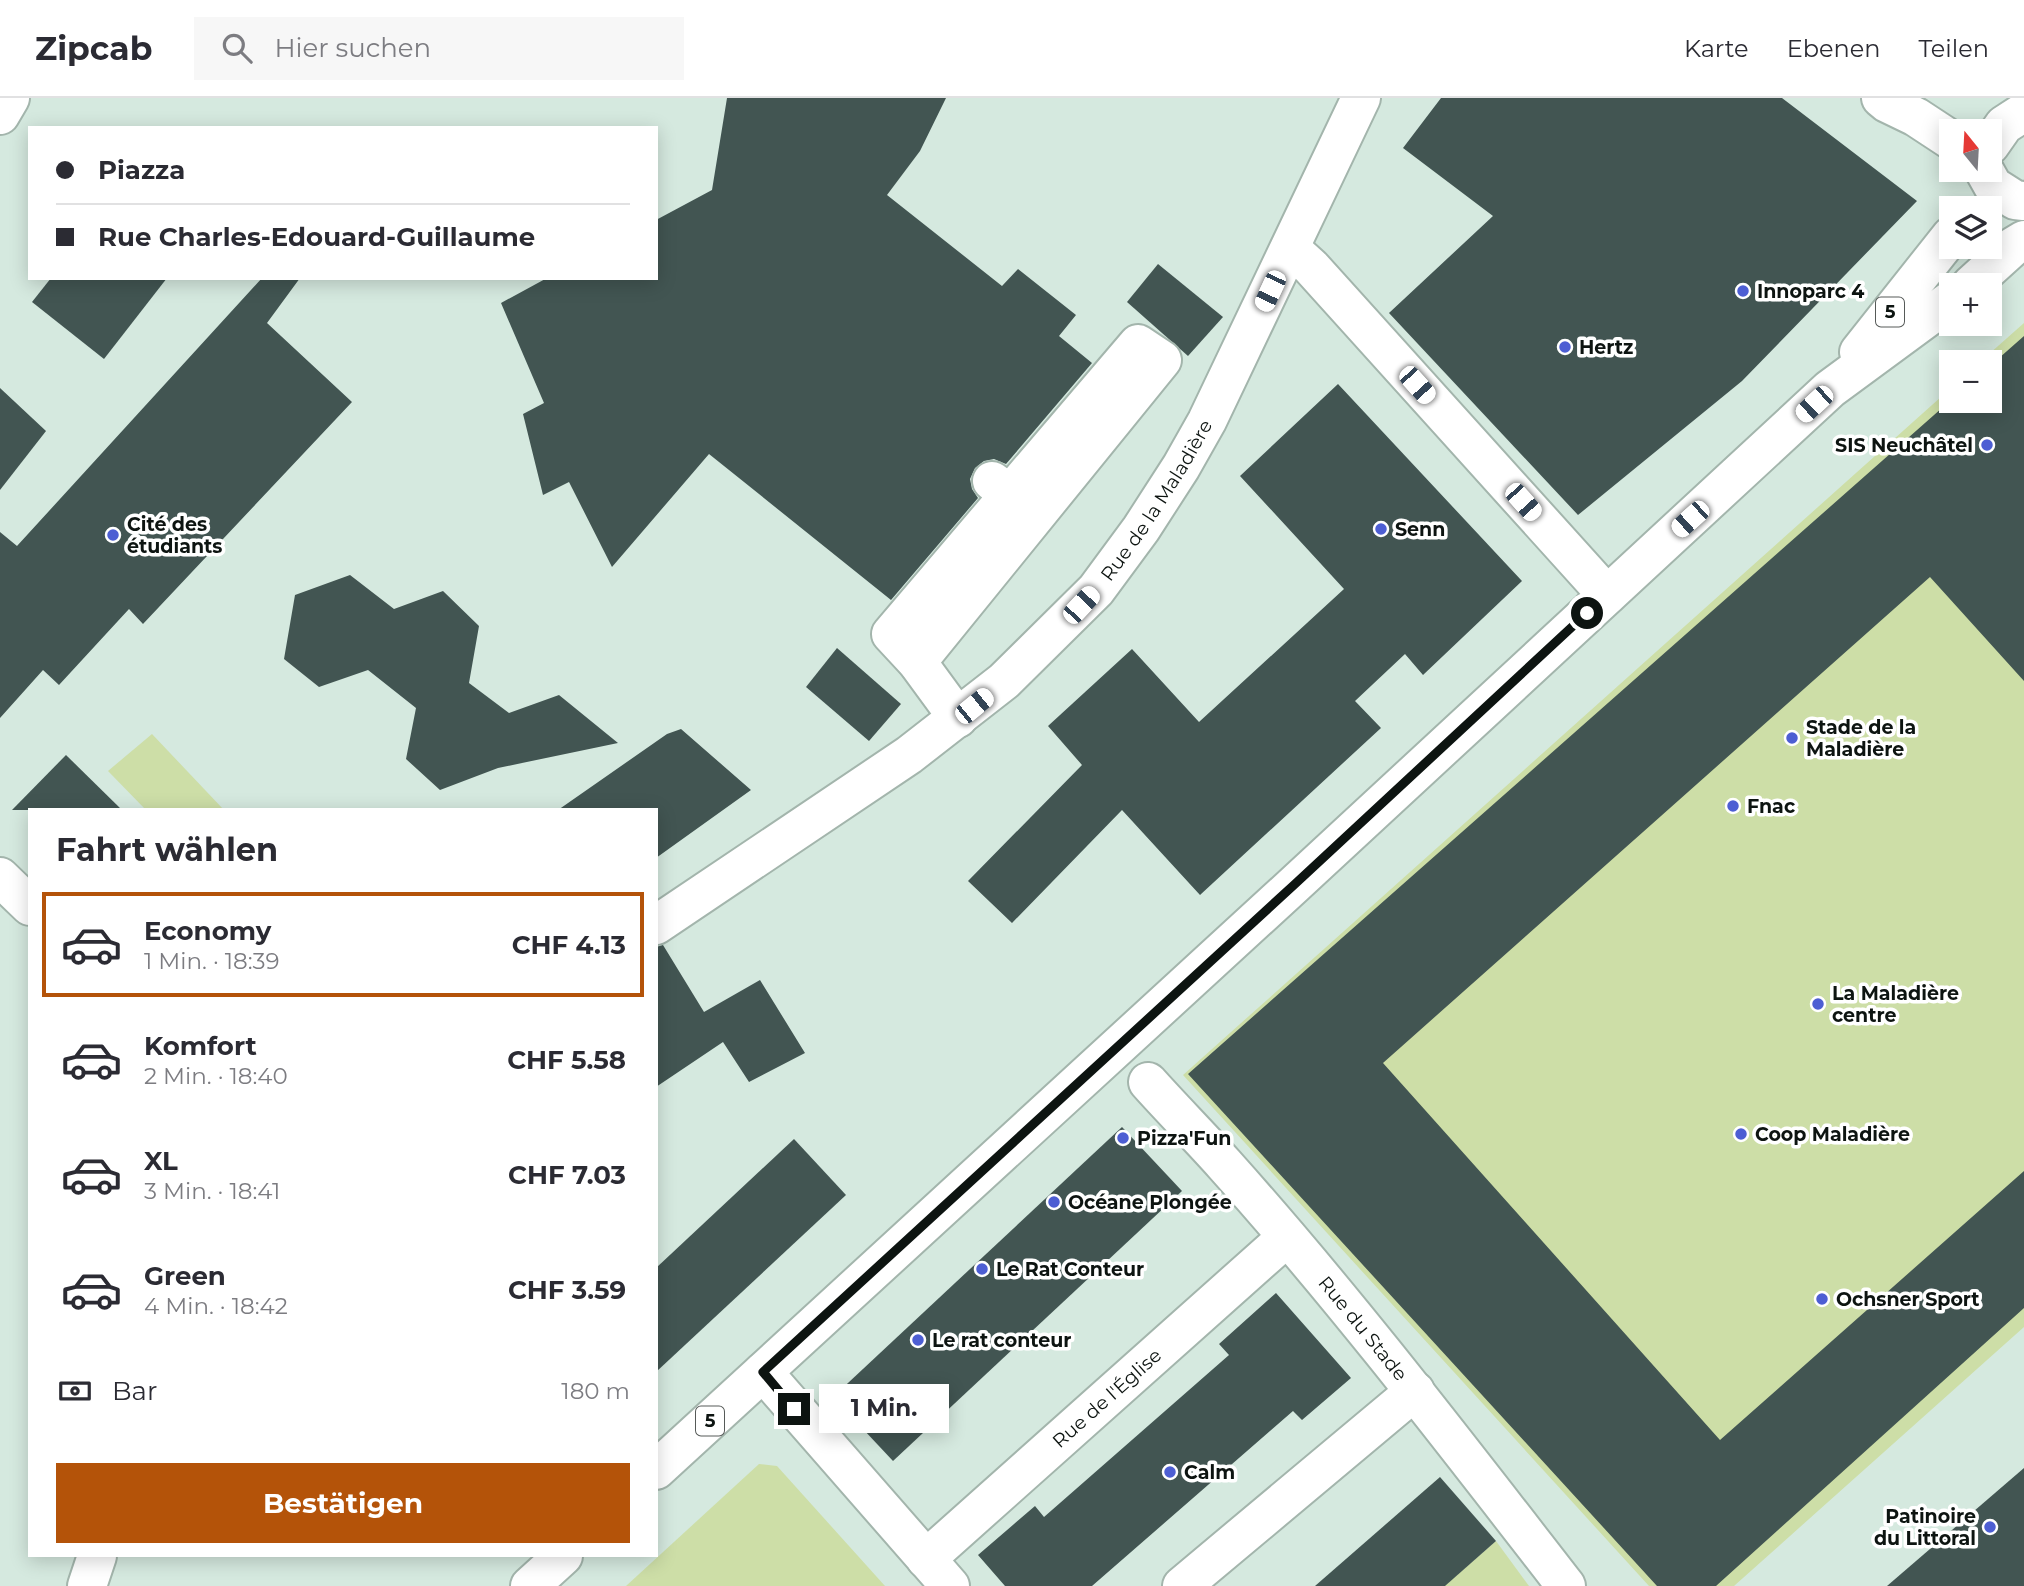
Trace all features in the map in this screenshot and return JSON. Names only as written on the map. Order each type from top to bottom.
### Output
[{"type":"street","points":[[0,115],[10,98]]},
{"type":"street","name":"Rue de la Maladière","points":[[658,924],[909,755],[958,718],[1004,681],[1096,590],[1141,528],[1207,422],[1361,98]]},
{"type":"street","points":[[1881,98],[1939,132]]},
{"type":"street","points":[[2002,128],[2024,111]]},
{"type":"street","points":[[1990,182],[2015,200],[2024,201]]},
{"type":"street","points":[[1984,273],[2024,240]]},
{"type":"street","points":[[1290,248],[1311,267],[1607,595]]},
{"type":"street","name":"5","points":[[1830,389],[1939,251]]},
{"type":"street","name":"5","points":[[658,1468],[1830,389],[1939,309]]},
{"type":"street","points":[[917,662],[1163,360],[1138,344],[1001,488],[891,634],[917,662],[958,718]]},
{"type":"street","points":[[0,877],[28,904]]},
{"type":"street","name":"Rue du Stade","points":[[1148,1082],[1224,1164],[1415,1391],[1566,1586]]},
{"type":"street","name":"Rue de l'Église","points":[[938,1573],[1287,1237]]},
{"type":"street","points":[[763,1372],[938,1573]]},
{"type":"street","points":[[1182,1586],[1415,1391]]},
{"type":"street","points":[[87,1586],[97,1557]]},
{"type":"street","points":[[530,1586],[562,1557]]},
{"type":"green space","name":"Stade de la Maladière","points":[[2024,323],[2024,1327],[1734,1586],[1649,1586],[1183,1075],[1939,399],[1939,413],[2002,413],[2002,350],[1994,350]]},
{"type":"green space","points":[[152,734],[222,808],[144,808],[108,771]]},
{"type":"green space","points":[[759,1464],[777,1466],[885,1586],[626,1586]]},
{"type":"green space","points":[[1496,1541],[1529,1586],[1444,1586]]},
{"type":"building","points":[[727,98],[946,98],[920,151],[887,195],[1002,286],[1018,269],[1076,315],[1059,336],[1092,363],[1006,464],[994,459],[984,461],[975,468],[970,479],[978,498],[891,600],[709,454],[612,567],[569,482],[543,495],[523,414],[544,403],[501,303],[543,280],[658,280],[658,219],[712,190]]},
{"type":"building","points":[[1441,98],[1782,98],[1917,201],[1742,381],[1578,515],[1389,313],[1493,216],[1403,148]]},
{"type":"building","points":[[1158,264],[1223,317],[1188,356],[1127,302]]},
{"type":"building","points":[[49,280],[165,280],[104,359],[32,302]]},
{"type":"building","name":"Cité des étudiants","points":[[260,280],[299,280],[267,323],[352,402],[143,624],[129,609],[59,685],[43,670],[0,718],[0,532],[17,546]]},
{"type":"building","points":[[2024,336],[2024,681],[1930,577],[1383,1063],[1720,1440],[2024,1171],[2024,1308],[1716,1586],[1657,1586],[1188,1074],[1939,411],[1939,413],[2002,413],[2002,355]]},
{"type":"building","points":[[1338,384],[1522,581],[1423,675],[1405,654],[1355,701],[1381,728],[1200,895],[1122,810],[1012,923],[968,881],[1082,765],[1048,726],[1132,649],[1199,722],[1344,589],[1240,476]]},
{"type":"building","points":[[0,388],[46,431],[0,490]]},
{"type":"building","points":[[350,575],[394,609],[443,591],[479,626],[469,683],[509,713],[559,695],[618,743],[498,768],[440,790],[406,759],[416,708],[368,670],[319,687],[284,659],[295,595]]},
{"type":"building","points":[[837,648],[901,704],[869,741],[806,687]]},
{"type":"building","points":[[681,729],[751,790],[658,857],[658,808],[561,808],[667,734]]},
{"type":"building","points":[[66,755],[120,808],[28,808],[12,810]]},
{"type":"building","points":[[663,945],[704,1012],[760,980],[805,1053],[749,1082],[723,1042],[658,1086],[658,946]]},
{"type":"building","points":[[1122,1127],[1182,1191],[893,1461],[833,1397]]},
{"type":"building","points":[[794,1139],[846,1195],[658,1370],[658,1266]]},
{"type":"building","points":[[1276,1293],[1351,1378],[1302,1420],[1293,1411],[1092,1586],[1005,1586],[978,1555],[1035,1506],[1044,1517],[1229,1355],[1219,1344]]},
{"type":"building","name":"Patinoire du Littoral","points":[[2024,1468],[2024,1586],[1887,1586]]},
{"type":"building","points":[[1440,1477],[1496,1541],[1445,1586],[1315,1586]]},
{"type":"place","name":"Innoparc 4","points":[[1743,291]]},
{"type":"place","name":"Hertz","points":[[1565,347]]},
{"type":"place","name":"SIS Neuchâtel","points":[[1987,445]]},
{"type":"place","name":"Senn","points":[[1381,529]]},
{"type":"place","name":"Cité des étudiants","points":[[113,535]]},
{"type":"place","name":"Stade de la Maladière","points":[[1792,738]]},
{"type":"place","name":"Fnac","points":[[1733,806]]},
{"type":"place","name":"La Maladière centre","points":[[1818,1004]]},
{"type":"place","name":"Coop Maladière","points":[[1741,1134]]},
{"type":"place","name":"Pizza'Fun","points":[[1123,1138]]},
{"type":"place","name":"Océane Plongée","points":[[1054,1202]]},
{"type":"place","name":"Le Rat Conteur","points":[[982,1269]]},
{"type":"place","name":"Ochsner Sport","points":[[1822,1299]]},
{"type":"place","name":"Le rat conteur","points":[[918,1340]]},
{"type":"place","name":"Calm","points":[[1170,1472]]},
{"type":"place","name":"Patinoire du Littoral","points":[[1990,1527]]},
{"type":"route","points":[[794,1409],[763,1372],[1587,613]]}]
